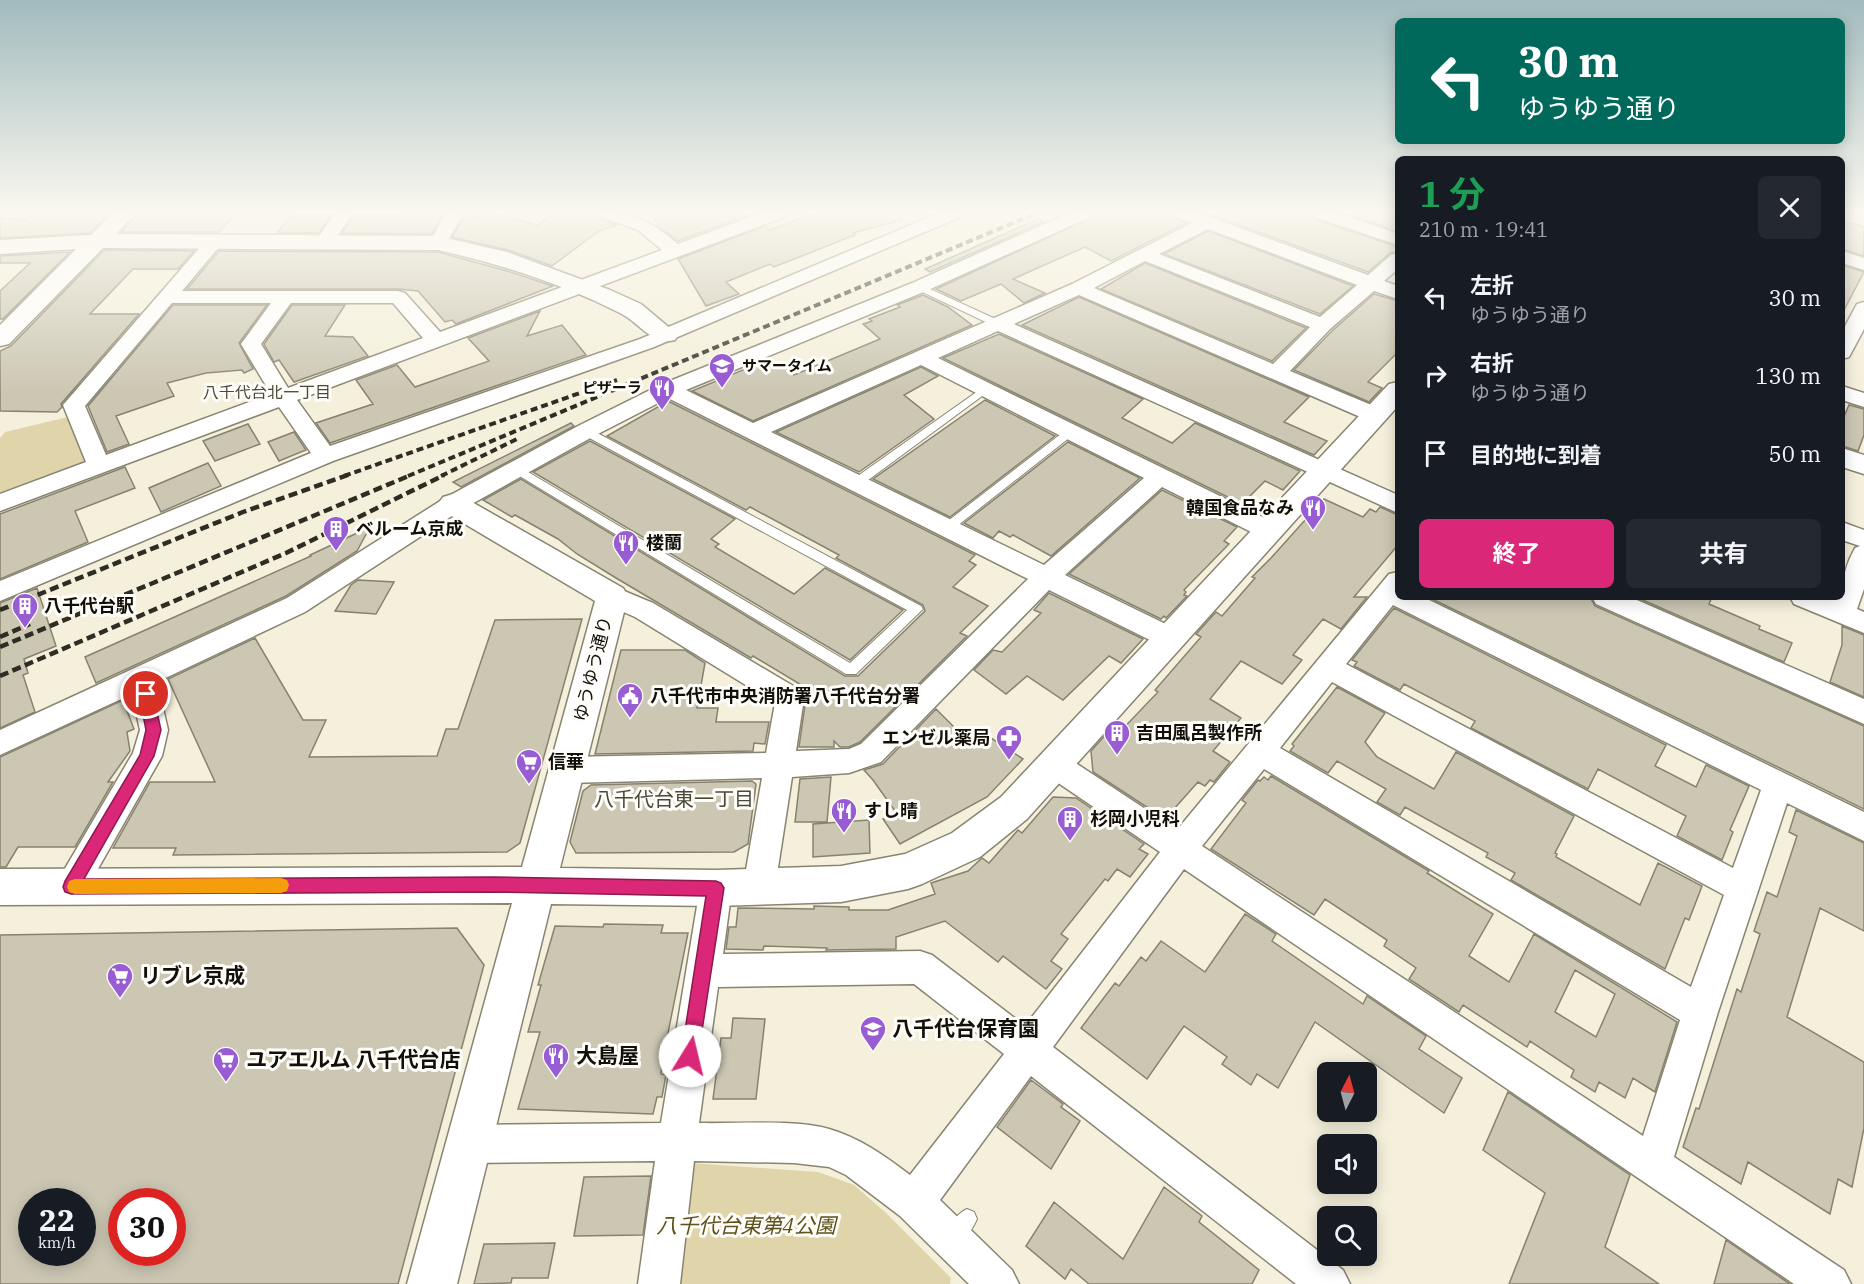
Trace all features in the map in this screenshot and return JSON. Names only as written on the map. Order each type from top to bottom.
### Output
[{"type":"street","points":[[0,339],[66,273]]},
{"type":"street","points":[[99,466],[74,405],[187,273]]},
{"type":"street","points":[[543,273],[632,309],[666,334]]},
{"type":"street","points":[[0,503],[420,347],[519,313],[618,273]]},
{"type":"street","points":[[0,591],[325,456],[666,334],[811,273]]},
{"type":"street","points":[[0,743],[53,713],[142,677],[296,605],[453,504],[514,469],[668,390],[829,327],[951,273]]},
{"type":"street","points":[[754,431],[921,357],[984,316],[1074,288],[1102,273]]},
{"type":"street","points":[[1191,273],[1323,325]]},
{"type":"street","points":[[1343,273],[1395,292]]},
{"type":"street","points":[[1276,373],[1323,325],[1382,273]]},
{"type":"street","points":[[1074,288],[1276,373],[1302,381],[1361,429]]},
{"type":"street","points":[[166,297],[398,297],[420,347]]},
{"type":"street","points":[[285,298],[251,344],[284,398],[325,456]]},
{"type":"street","points":[[1851,346],[1864,308]]},
{"type":"street","points":[[984,316],[1172,407],[1322,472],[1362,485],[1395,503]]},
{"type":"street","points":[[921,357],[1268,530]]},
{"type":"street","points":[[668,390],[948,527],[1013,564],[1047,576],[1170,638]]},
{"type":"street","points":[[0,887],[537,885],[716,888],[841,884],[908,871],[966,845],[1014,808],[1063,748],[1170,638],[1395,393]]},
{"type":"street","points":[[1845,394],[1864,400]]},
{"type":"street","points":[[1845,458],[1864,465]]},
{"type":"street","points":[[567,770],[849,761],[871,753],[945,686],[1047,576],[1160,476]]},
{"type":"street","name":"ゆうゆう通り","points":[[432,1284],[612,596],[453,504]]},
{"type":"street","points":[[1810,600],[1853,618],[1864,553],[1845,534]]},
{"type":"street","points":[[914,1202],[1026,1051],[1259,751],[1288,709],[1329,668],[1395,593]]},
{"type":"street","points":[[612,596],[644,610],[790,698],[777,765],[759,887]]},
{"type":"street","points":[[1412,600],[1864,827]]},
{"type":"street","points":[[1612,600],[1864,712]]},
{"type":"street","points":[[1329,668],[1741,888]]},
{"type":"street","points":[[71,887],[147,756],[154,730],[142,677]]},
{"type":"street","points":[[1063,748],[1180,850],[1830,1284]]},
{"type":"street","points":[[1259,751],[1700,1012]]},
{"type":"street","points":[[1653,1164],[1700,1012],[1778,784]]},
{"type":"street","points":[[654,1280],[716,888]]},
{"type":"street","points":[[703,971],[920,967],[1311,1270]]},
{"type":"street","points":[[470,1144],[677,1142],[794,1144],[829,1148],[860,1161],[914,1202],[960,1230],[990,1281]]},
{"type":"lane","points":[[920,287],[984,316]]},
{"type":"lane","points":[[856,483],[985,389]]},
{"type":"lane","points":[[514,469],[851,670],[916,609],[809,555],[586,431]]},
{"type":"lane","points":[[948,527],[1070,431]]},
{"type":"green space","points":[[68,417],[87,461],[85,464],[0,496],[0,438],[5,432]]},
{"type":"green space","name":"八千代台東第4公園","points":[[690,1163],[818,1172],[854,1185],[885,1212],[951,1278],[950,1284],[675,1284]]},
{"type":"building","points":[[19,273],[49,273],[3,319],[0,319],[0,291]]},
{"type":"building","points":[[82,273],[129,273],[90,314],[139,314],[61,404],[62,407],[57,412],[0,411],[0,351],[11,346]]},
{"type":"building","points":[[201,273],[513,273],[553,286],[456,324],[452,320],[445,322],[418,291],[398,289],[187,289]]},
{"type":"building","points":[[686,273],[748,273],[726,282],[739,294],[706,306]]},
{"type":"building","points":[[971,273],[1027,273],[1013,279],[1045,293],[1024,303],[1001,284],[961,301],[936,289]]},
{"type":"building","points":[[1128,273],[1170,273],[1306,328],[1272,361],[1101,289]]},
{"type":"building","points":[[1213,273],[1319,273],[1353,286],[1320,314]]},
{"type":"building","points":[[1845,273],[1864,273],[1845,308]]},
{"type":"building","points":[[1374,294],[1395,300],[1395,355],[1368,382],[1382,388],[1369,402],[1294,370],[1332,331]]},
{"type":"building","points":[[923,295],[948,307],[972,325],[753,421],[692,391],[767,360],[776,368],[782,365],[794,375],[880,339],[863,324],[872,321],[869,319],[900,307],[897,305]]},
{"type":"building","points":[[1079,297],[1309,397],[1284,422],[1327,441],[1314,455],[1022,325]]},
{"type":"building","points":[[173,305],[267,305],[239,343],[253,369],[244,373],[242,370],[206,373],[167,383],[174,396],[116,416],[129,444],[107,452],[88,406]]},
{"type":"building","points":[[292,305],[345,305],[325,336],[353,337],[368,356],[294,382],[279,360],[274,362],[264,344]]},
{"type":"building","points":[[540,311],[527,336],[562,325],[586,355],[330,443],[316,423],[373,404],[356,380],[397,365],[415,387],[489,361],[468,338]]},
{"type":"building","points":[[999,334],[1143,399],[1122,418],[1172,443],[1195,423],[1300,471],[1283,490],[1265,481],[1242,504],[943,358]]},
{"type":"building","points":[[921,367],[938,376],[904,395],[934,419],[859,472],[776,432]]},
{"type":"building","points":[[985,400],[1055,436],[950,517],[873,479]]},
{"type":"building","points":[[668,401],[975,555],[969,561],[976,565],[953,587],[988,606],[960,633],[967,636],[860,742],[849,747],[840,747],[834,741],[834,747],[799,747],[806,698],[803,686],[616,578],[577,554],[558,539],[483,500],[521,479],[845,676],[858,676],[925,611],[923,605],[836,558],[839,555],[750,507],[746,510],[607,436]]},
{"type":"building","points":[[1849,405],[1864,409],[1864,435],[1858,451],[1845,447],[1845,414]]},
{"type":"building","points":[[571,423],[574,426],[461,487],[453,482]]},
{"type":"building","points":[[248,424],[260,444],[215,461],[203,441]]},
{"type":"building","points":[[294,432],[306,450],[279,461],[268,442]]},
{"type":"building","points":[[590,441],[735,519],[711,539],[719,544],[715,547],[794,594],[825,568],[903,610],[850,660],[533,472]]},
{"type":"building","points":[[1068,442],[1140,478],[1051,556],[1013,535],[1010,537],[999,531],[993,538],[964,523]]},
{"type":"building","points":[[208,463],[221,486],[161,512],[149,488]]},
{"type":"building","points":[[125,467],[135,488],[75,511],[88,542],[0,579],[0,514]]},
{"type":"building","points":[[1162,490],[1237,527],[1224,541],[1229,544],[1184,590],[1186,592],[1184,595],[1187,596],[1166,618],[1164,616],[1161,619],[1069,574]]},
{"type":"building","points":[[1324,499],[1363,517],[1370,509],[1376,512],[1380,507],[1395,514],[1395,549],[1354,597],[1367,597],[1341,629],[1323,619],[1293,655],[1302,660],[1282,684],[1241,661],[1210,699],[1241,718],[1213,751],[1230,762],[1214,782],[1210,780],[1205,786],[1198,782],[1165,819],[1093,772],[1091,751],[1108,732],[1115,737],[1158,692],[1155,690],[1201,637],[1196,634],[1216,612],[1222,616],[1255,578],[1252,577]]},
{"type":"building","points":[[370,527],[357,551],[286,596],[96,683],[85,657],[311,556]]},
{"type":"building","points":[[358,580],[394,582],[376,614],[335,611],[351,585]]},
{"type":"building","name":"八千代台駅","points":[[37,588],[56,646],[24,659],[28,673],[23,675],[35,712],[0,728],[0,603]]},
{"type":"building","points":[[1049,593],[1143,639],[1121,663],[1109,656],[1063,700],[1027,676],[1006,694],[974,670],[993,650],[1002,652],[1041,613],[1034,610]]},
{"type":"building","points":[[1434,600],[1592,600],[1595,606],[1864,726],[1864,809]]},
{"type":"building","points":[[1643,600],[1711,600],[1709,604],[1792,643],[1784,662]]},
{"type":"building","points":[[1394,608],[1666,745],[1655,766],[1696,787],[1706,765],[1749,786],[1730,830],[1733,832],[1722,860],[1677,836],[1686,816],[1598,769],[1588,789],[1471,728],[1475,721],[1404,684],[1400,690],[1354,666],[1357,662],[1352,660]]},
{"type":"building","points":[[582,619],[520,843],[507,852],[173,855],[176,848],[113,848],[150,782],[215,782],[168,679],[255,638],[303,720],[326,720],[309,757],[437,756],[446,729],[458,729],[495,620]]},
{"type":"building","points":[[1842,626],[1864,635],[1864,697],[1830,682],[1842,645]]},
{"type":"building","points":[[621,650],[685,650],[705,663],[697,708],[718,708],[716,722],[769,722],[765,744],[754,743],[753,751],[595,754]]},
{"type":"building","points":[[1337,687],[1385,713],[1365,742],[1377,757],[1434,789],[1456,752],[1574,816],[1555,853],[1556,857],[1640,905],[1658,863],[1702,886],[1689,920],[1685,918],[1665,969],[1511,880],[1515,873],[1486,857],[1488,853],[1405,807],[1400,815],[1377,802],[1386,789],[1337,761],[1328,773],[1290,751],[1294,746],[1292,744]]},
{"type":"building","points":[[123,700],[134,729],[127,732],[130,751],[108,782],[113,782],[75,847],[18,847],[6,867],[0,867],[0,757]]},
{"type":"building","points":[[936,709],[973,746],[985,734],[1023,759],[987,797],[900,844],[883,819],[900,818],[864,770],[883,764]]},
{"type":"building","points":[[1271,776],[1429,871],[1427,873],[1493,914],[1469,956],[1509,982],[1534,934],[1677,1022],[1655,1092],[1633,1078],[1625,1098],[1599,1082],[1595,1092],[1571,1077],[1574,1070],[1530,1041],[1527,1047],[1463,1005],[1459,1012],[1409,979],[1416,968],[1384,946],[1387,940],[1325,899],[1314,915],[1211,849],[1246,803],[1242,800],[1258,780],[1264,777],[1268,780]],"holes":[[[1575,970],[1615,994],[1596,1037],[1555,1012]]]},
{"type":"building","points":[[831,777],[827,822],[795,822],[800,779]]},
{"type":"building","points":[[752,781],[756,784],[748,844],[734,852],[576,853],[570,842],[583,791],[591,785]]},
{"type":"building","points":[[1053,797],[1076,798],[1144,844],[1139,849],[1148,854],[1130,877],[1117,869],[1108,881],[1105,879],[1061,934],[1068,939],[1051,961],[1062,969],[1046,989],[1003,956],[998,962],[945,921],[896,937],[896,949],[826,950],[827,948],[764,946],[763,950],[726,949],[729,927],[736,927],[738,908],[814,909],[814,906],[849,907],[849,910],[888,910],[935,894],[931,883],[968,871],[982,858],[989,863],[1018,830],[1022,833]]},
{"type":"building","points":[[1796,810],[1864,843],[1864,931],[1820,908],[1787,1017],[1864,1062],[1864,1128],[1852,1187],[1838,1179],[1830,1214],[1748,1162],[1741,1184],[1683,1147],[1696,1108],[1699,1109],[1737,989],[1741,992],[1760,934],[1754,931],[1767,892],[1777,897],[1797,836],[1789,832]]},
{"type":"building","name":"すし晴","points":[[869,820],[870,853],[813,857],[813,824]]},
{"type":"building","points":[[1245,914],[1276,934],[1272,941],[1363,1004],[1367,996],[1426,1036],[1419,1049],[1462,1078],[1444,1113],[1377,1066],[1377,1062],[1372,1062],[1315,1022],[1278,1088],[1257,1074],[1251,1085],[1222,1064],[1227,1057],[1184,1026],[1147,1079],[1081,1028],[1115,983],[1119,986],[1141,957],[1146,961],[1161,941],[1205,972]]},
{"type":"building","points":[[604,924],[663,925],[661,933],[688,933],[662,1063],[661,1074],[666,1075],[662,1097],[657,1097],[653,1114],[518,1109],[540,1032],[528,1032],[541,985],[538,985],[555,926],[603,927]]},
{"type":"building","name":"ユアエルム 八千代台店","points":[[457,928],[484,965],[398,1284],[0,1284],[0,935]]},
{"type":"building","points":[[733,1018],[765,1019],[756,1099],[713,1099],[721,1038],[731,1038]]},
{"type":"building","points":[[1031,1080],[1063,1104],[1061,1107],[1080,1121],[1051,1169],[997,1127]]},
{"type":"building","points":[[1508,1092],[1630,1175],[1605,1247],[1659,1284],[1509,1284],[1545,1193],[1483,1150]]},
{"type":"building","points":[[651,1176],[643,1235],[574,1236],[584,1177]]},
{"type":"building","points":[[1164,1187],[1202,1216],[1199,1222],[1259,1270],[1252,1284],[1089,1284],[1071,1269],[1065,1279],[1026,1246],[1054,1202],[1123,1259]]},
{"type":"building","points":[[1726,1240],[1790,1284],[1714,1284]]},
{"type":"building","points":[[555,1243],[548,1278],[512,1278],[511,1283],[474,1284],[484,1244]]},
{"type":"railway","points":[[408,476],[894,273]]},
{"type":"railway","points":[[344,476],[617,380]]},
{"type":"railway","points":[[441,476],[517,439]]},
{"type":"railway","points":[[0,610],[243,512],[348,475]]},
{"type":"railway","points":[[0,647],[411,475]]},
{"type":"railway","points":[[0,676],[286,553],[444,475]]},
{"type":"railway","points":[[0,637],[30,624]]},
{"type":"slow traffic","points":[[75,887],[281,885]]},
{"type":"place","name":"サマータイム","points":[[722,389]]},
{"type":"place","name":"ピザーラ","points":[[662,411]]},
{"type":"place","name":"韓国食品なみ","points":[[1313,531]]},
{"type":"place","name":"ベルーム京成","points":[[336,552]]},
{"type":"place","name":"楼蘭","points":[[626,566]]},
{"type":"place","name":"八千代台駅","points":[[25,629]]},
{"type":"place","name":"八千代市中央消防署八千代台分署","points":[[630,719]]},
{"type":"place","name":"吉田風呂製作所","points":[[1117,756]]},
{"type":"place","name":"エンゼル薬局","points":[[1009,761]]},
{"type":"place","name":"信華","points":[[529,785]]},
{"type":"place","name":"すし晴","points":[[844,834]]},
{"type":"place","name":"杉岡小児科","points":[[1070,842]]},
{"type":"place","name":"リブレ京成","points":[[120,999]]},
{"type":"place","name":"八千代台保育園","points":[[873,1052]]},
{"type":"place","name":"大島屋","points":[[556,1079]]},
{"type":"place","name":"ユアエルム 八千代台店","points":[[226,1083]]},
{"type":"district","name":"八千代台北一丁目","points":[[267,392]]},
{"type":"district","name":"八千代台東一丁目","points":[[674,799]]},
{"type":"route","points":[[146,694],[154,730],[147,756],[71,887],[492,885],[716,888],[690,1056]]}]
